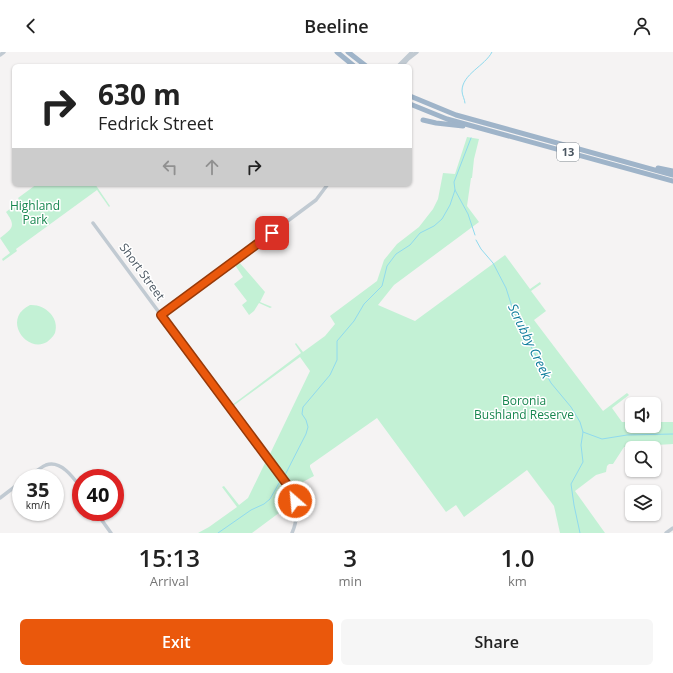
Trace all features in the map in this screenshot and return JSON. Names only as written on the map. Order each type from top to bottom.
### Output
[{"type":"highway","points":[[337,52],[352,64]]},
{"type":"highway","points":[[348,52],[363,64]]},
{"type":"highway","points":[[358,60],[367,64]]},
{"type":"highway","name":"13","points":[[412,97],[463,117],[673,175]]},
{"type":"highway","name":"13","points":[[412,105],[432,114],[468,125],[673,181]]},
{"type":"highway","points":[[423,120],[444,124],[468,125]]},
{"type":"highway","points":[[638,165],[643,164],[673,171]]},
{"type":"street","points":[[0,55],[4,52]]},
{"type":"street","points":[[400,64],[412,52]]},
{"type":"street","points":[[404,64],[417,52]]},
{"type":"street","points":[[161,315],[316,200],[326,186]]},
{"type":"street","name":"Short Street","points":[[93,223],[291,491],[295,501],[296,514],[292,533]]},
{"type":"street","points":[[40,469],[45,466],[54,464],[65,469],[72,477]]},
{"type":"street","points":[[0,498],[12,489]]},
{"type":"street","points":[[102,521],[111,533]]},
{"type":"street","points":[[666,533],[673,528]]},
{"type":"green space","name":"Boronia Bushland Reserve","points":[[467,137],[479,139],[474,159],[467,206],[479,222],[394,285],[378,305],[415,321],[505,255],[530,289],[540,282],[541,284],[531,291],[546,311],[534,320],[603,411],[627,393],[629,395],[612,408],[622,422],[625,422],[625,433],[661,433],[661,422],[673,422],[673,444],[661,445],[661,441],[625,441],[625,447],[613,464],[609,464],[607,466],[606,472],[596,475],[575,491],[605,533],[560,533],[554,506],[527,470],[464,517],[456,505],[446,512],[377,418],[310,465],[314,476],[295,486],[292,486],[269,456],[310,371],[300,357],[233,406],[232,405],[301,353],[295,344],[296,343],[303,352],[325,336],[335,324],[330,316],[377,281],[384,260],[397,244],[419,227],[433,209],[438,199],[443,173],[455,174]]},
{"type":"green space","name":"Highland Park","points":[[34,186],[96,186],[110,206],[109,207],[97,190],[16,249],[17,251],[3,261],[2,259],[10,253],[0,238],[8,232],[12,226],[6,212],[20,201],[18,198]]},
{"type":"green space","points":[[239,262],[265,292],[260,302],[272,307],[270,308],[259,303],[254,311],[249,315],[242,305],[247,301],[234,284],[243,277],[235,265]]},
{"type":"green space","points":[[30,305],[36,305],[46,309],[53,317],[56,327],[55,333],[47,342],[39,344],[32,343],[25,339],[20,333],[17,326],[18,318],[22,311]]},
{"type":"green space","points":[[265,463],[286,489],[291,504],[252,533],[198,533],[237,507],[222,487],[224,486],[239,505],[248,498]]},
{"type":"waterway","name":"Scrubby Creek","points":[[465,103],[462,94],[463,85],[470,75],[489,57],[492,52]]},
{"type":"waterway","name":"Scrubby Creek","points":[[471,138],[454,182],[455,190],[468,214],[475,235]]},
{"type":"waterway","points":[[285,475],[306,434],[308,427],[302,414],[303,407],[330,375],[337,360],[337,341],[354,321],[364,304],[382,286],[387,266],[396,254],[410,245],[420,233],[434,226],[442,219],[450,205],[455,190]]},
{"type":"waterway","name":"Scrubby Creek","points":[[476,240],[481,249],[493,263],[506,288],[514,313],[551,383],[571,407],[580,422],[583,432],[581,445],[583,462],[571,484],[580,533]]},
{"type":"waterway","points":[[583,432],[602,439],[627,435],[673,434]]},
{"type":"waterway","points":[[218,533],[251,510],[264,504],[270,499],[279,483]]},
{"type":"route","points":[[272,233],[161,315],[286,483],[295,501]]}]
